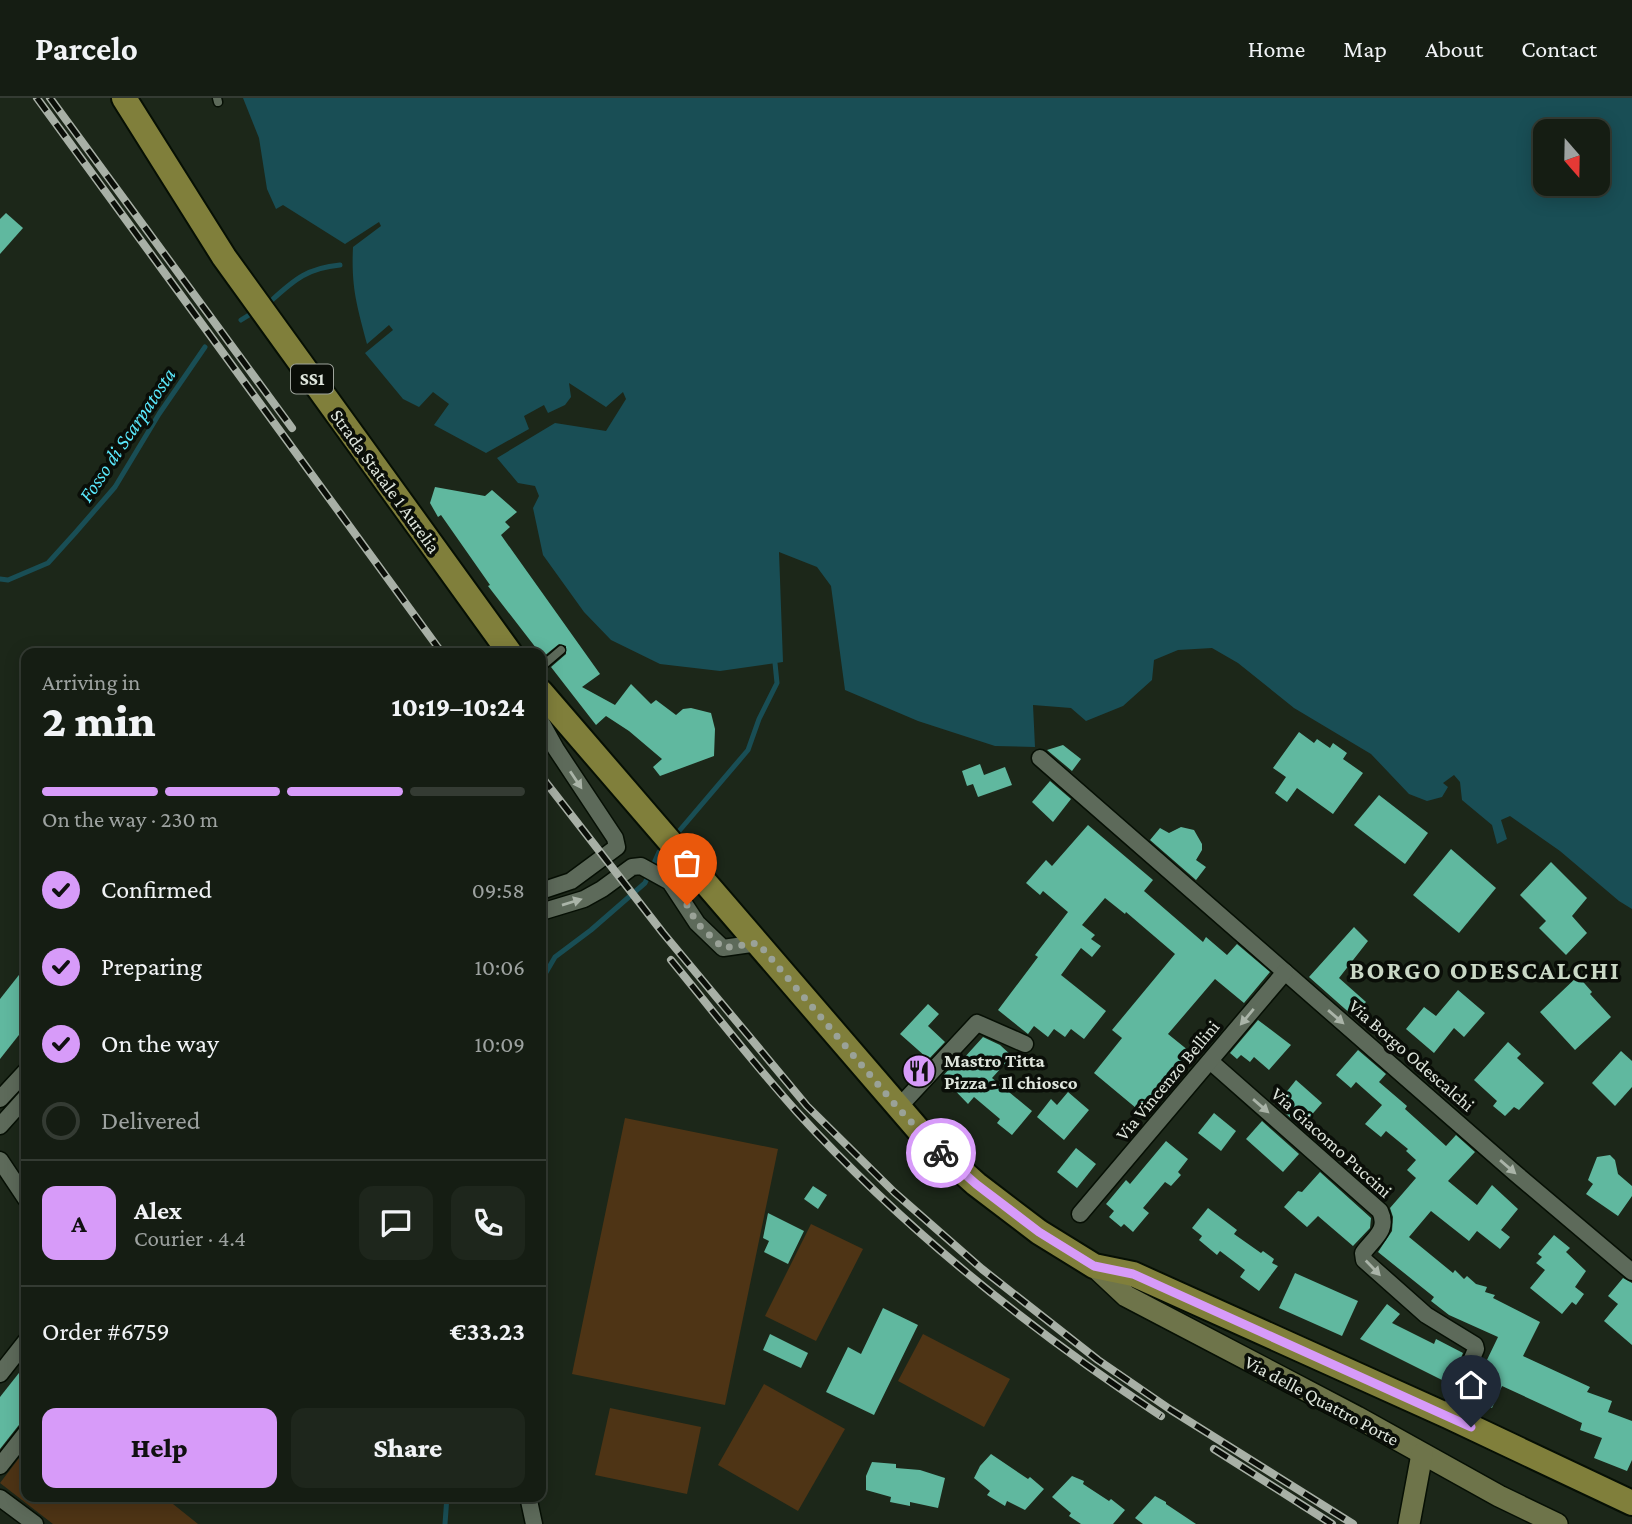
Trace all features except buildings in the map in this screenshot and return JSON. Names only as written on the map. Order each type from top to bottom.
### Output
[{"type":"main road","name":"Strada Statale 1 Aurelia","points":[[124,98],[224,257],[506,648]]},
{"type":"main road","points":[[546,698],[928,1141],[976,1184],[1039,1232],[1094,1266],[1133,1274],[1448,1416],[1632,1503]]},
{"type":"main road","name":"Via delle Quattro Porte","points":[[1094,1266],[1126,1297],[1557,1524]]},
{"type":"main road","points":[[1409,1524],[1422,1454]]},
{"type":"street","points":[[546,731],[615,838],[617,847],[571,881],[546,889]]},
{"type":"street","name":"Via Borgo Odescalchi","points":[[1040,758],[1632,1272]]},
{"type":"street","points":[[546,910],[583,899],[632,867],[641,866],[670,882],[697,923],[723,948],[758,943]]},
{"type":"street","name":"Via Vincenzo Bellini","points":[[1080,1214],[1285,972]]},
{"type":"street","points":[[898,1108],[977,1023],[1025,1044]]},
{"type":"street","name":"Via Giacomo Puccini","points":[[1210,1061],[1380,1211],[1384,1219],[1383,1228],[1363,1253],[1364,1260],[1426,1315],[1475,1345],[1476,1349],[1448,1416]]},
{"type":"street","points":[[0,1100],[21,1077]]},
{"type":"street","points":[[0,1126],[21,1103]]},
{"type":"street","points":[[0,1160],[21,1192]]},
{"type":"street","points":[[0,1374],[21,1347]]},
{"type":"street","points":[[0,1466],[21,1439]]},
{"type":"street","points":[[0,1497],[35,1524]]},
{"type":"street","points":[[529,1502],[534,1524]]},
{"type":"lane","points":[[546,663],[561,650]]},
{"type":"shaded area","points":[[625,1118],[778,1149],[725,1405],[572,1374]]},
{"type":"shaded area","points":[[811,1224],[863,1249],[816,1341],[765,1316]]},
{"type":"shaded area","points":[[923,1334],[1010,1379],[984,1427],[898,1381]]},
{"type":"shaded area","points":[[764,1384],[845,1429],[798,1511],[718,1465]]},
{"type":"shaded area","points":[[610,1408],[701,1427],[687,1494],[595,1475]]},
{"type":"shaded area","points":[[21,1456],[21,1499],[0,1483]]},
{"type":"shaded area","points":[[25,1502],[170,1502],[198,1524],[53,1524]]},
{"type":"water","points":[[243,98],[1632,98],[1632,909],[1560,851],[1510,816],[1501,820],[1507,839],[1497,844],[1492,825],[1462,800],[1460,782],[1454,775],[1443,783],[1448,787],[1442,797],[1427,801],[1409,794],[1371,754],[1294,708],[1238,663],[1212,648],[1178,650],[1154,660],[1152,680],[1123,706],[1086,721],[1071,708],[1033,705],[1035,747],[995,746],[918,721],[845,690],[831,586],[817,567],[779,552],[783,662],[720,671],[660,664],[611,640],[584,612],[543,555],[533,508],[539,496],[535,486],[518,483],[497,458],[555,423],[606,431],[626,399],[623,392],[606,407],[569,383],[571,397],[565,405],[548,413],[544,405],[524,416],[529,429],[486,453],[434,425],[449,404],[433,392],[419,407],[403,399],[365,353],[393,330],[389,325],[367,344],[354,286],[353,247],[381,226],[379,222],[345,244],[283,205],[276,209],[267,189],[259,138]]},
{"type":"waterway","name":"Fosso di Scarpatosta","points":[[272,300],[310,272],[340,265]]},
{"type":"waterway","name":"Fosso di Scarpatosta","points":[[241,320],[249,315]]},
{"type":"waterway","name":"Fosso di Scarpatosta","points":[[0,579],[8,580],[48,563],[76,532],[115,487],[159,414],[205,347]]},
{"type":"waterway","points":[[674,837],[748,750],[759,719],[777,683],[775,663]]},
{"type":"waterway","points":[[546,972],[555,957],[645,883],[664,847]]},
{"type":"waterway","points":[[445,1524],[447,1502]]},
{"type":"railway","points":[[37,98],[438,648]]},
{"type":"railway","points":[[50,98],[292,428]]},
{"type":"railway","points":[[546,782],[663,933],[807,1106],[894,1192],[982,1269],[1098,1360],[1171,1410],[1353,1524]]},
{"type":"railway","points":[[671,960],[797,1112],[880,1197],[924,1237],[1016,1312],[1161,1416]]},
{"type":"railway","points":[[1214,1449],[1332,1524]]},
{"type":"way so far","points":[[687,905],[697,923],[723,948],[758,943],[898,1108],[941,1153]]},
{"type":"place","name":"Mastro Titta Pizza - Il chiosco","points":[[919,1071]]},
{"type":"district","name":"BORGO ODESCALCHI","points":[[1485,970]]},
{"type":"route","points":[[941,1153],[976,1184],[1039,1232],[1094,1266],[1133,1274],[1471,1427]]}]
